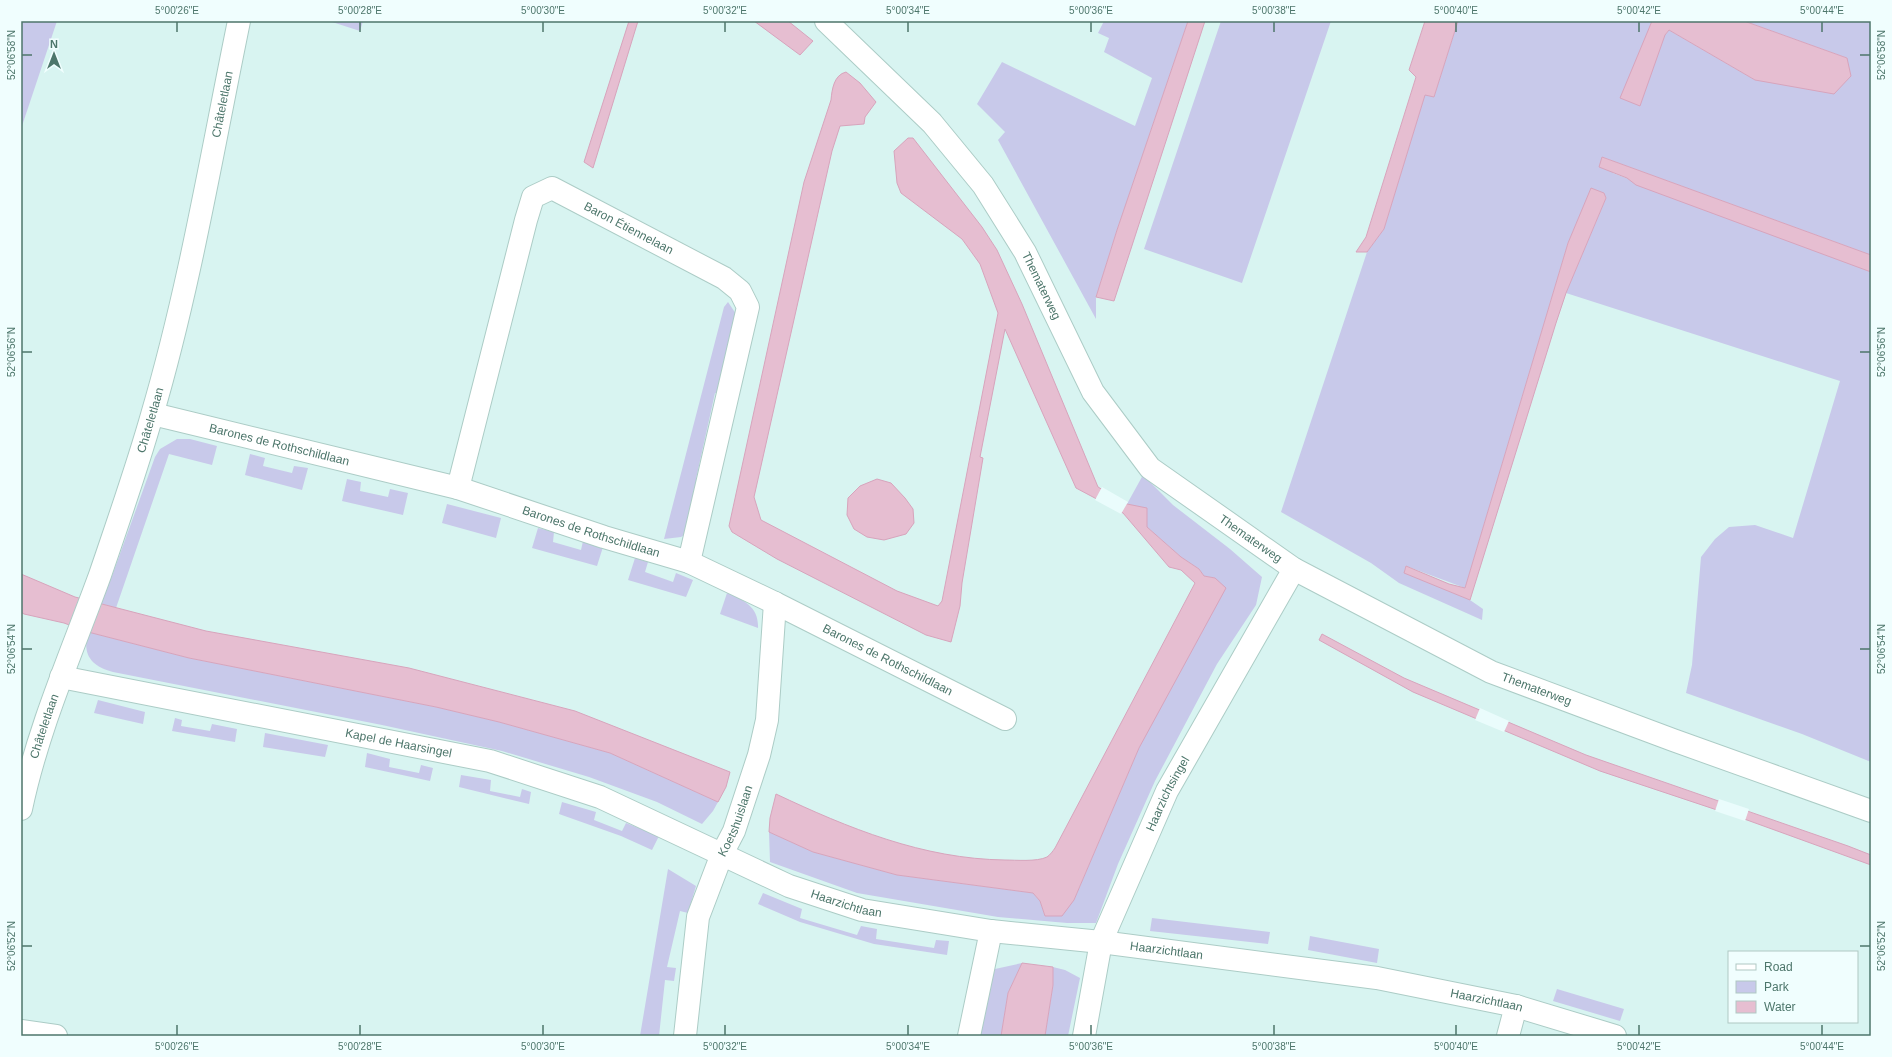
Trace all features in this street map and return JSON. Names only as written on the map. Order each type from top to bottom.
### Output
[{"type":"street","name":"Châteletlaan","points":[[21,809],[26,787],[61,677],[100,575],[153,414],[184,290],[239,21]]},
{"type":"street","name":"Thematerweg","points":[[826,21],[932,123],[983,185],[1025,252],[1093,392],[1150,468],[1294,569],[1491,672],[1673,740],[1871,811]]},
{"type":"street","name":"Baron Étiennelaan","points":[[458,488],[533,197],[552,188],[724,278],[740,290],[748,307],[689,562]]},
{"type":"street","name":"Barones de Rothschildlaan","points":[[153,414],[458,488],[604,537],[689,562],[775,602],[1005,719]]},
{"type":"street","name":"Haarzichtsingel","points":[[1084,1036],[1101,942],[1167,791],[1294,569]]},
{"type":"street","name":"Koetshuislaan","points":[[685,1036],[698,917],[722,854],[734,831],[759,755],[767,720],[775,602]]},
{"type":"street","name":"Kapel de Haarsingel","points":[[61,677],[490,761],[600,797],[722,854]]},
{"type":"street","name":"Haarzichtlaan","points":[[722,854],[789,886],[862,910],[991,931],[1101,942],[1377,978],[1516,1006],[1615,1036]]},
{"type":"street","points":[[969,1036],[991,931]]},
{"type":"street","points":[[1508,1036],[1516,1006]]},
{"type":"street","points":[[21,1030],[56,1036]]},
{"type":"shaded area","points":[[55,21],[1425,21],[1409,70],[1416,77],[1366,237],[1357,251],[1367,251],[1434,97],[1458,21],[1871,148],[1871,1036],[21,1036],[21,129]]},
{"type":"green space","points":[[21,21],[57,21],[21,129]]},
{"type":"green space","points":[[329,21],[363,21],[360,31]]},
{"type":"green space","points":[[1104,21],[1188,21],[1117,230],[1096,297],[1096,319],[998,140],[1005,132],[977,104],[1002,62],[1135,126],[1152,78],[1104,52],[1109,38],[1098,33]]},
{"type":"green space","points":[[1221,21],[1331,21],[1242,283],[1144,249]]},
{"type":"green space","points":[[1458,21],[1652,21],[1649,30],[1665,35],[1669,30],[1755,80],[1847,58],[1744,21],[1871,21],[1871,255],[1602,157],[1613,173],[1871,272],[1871,762],[1802,734],[1686,693],[1692,665],[1701,557],[1715,539],[1729,527],[1755,525],[1793,538],[1840,381],[1566,293],[1606,198],[1604,193],[1591,189],[1568,243],[1465,588],[1406,566],[1404,572],[1470,600],[1483,609],[1482,620],[1399,583],[1371,563],[1281,512],[1367,252],[1384,229],[1425,94],[1434,97]]},
{"type":"green space","points":[[728,302],[736,314],[723,395],[715,393],[696,479],[704,481],[690,531],[681,537],[664,539],[724,307]]},
{"type":"green space","points":[[177,439],[190,439],[217,446],[212,465],[169,454],[116,608],[99,603],[110,576],[112,576],[155,457],[160,449]]},
{"type":"green space","points":[[250,454],[265,458],[263,466],[292,473],[294,466],[308,468],[302,490],[245,475]]},
{"type":"green space","points":[[1143,475],[1173,505],[1230,549],[1262,577],[1256,605],[1217,664],[1155,781],[1118,864],[1096,923],[1067,923],[998,917],[857,893],[770,862],[769,832],[813,852],[897,875],[1033,893],[1040,901],[1045,916],[1074,900],[1139,748],[1215,578],[1204,576],[1199,569],[1181,557],[1147,527],[1147,509],[1127,504]]},
{"type":"green space","points":[[347,479],[361,482],[360,491],[388,497],[390,489],[408,493],[403,515],[342,501]]},
{"type":"green space","points":[[447,504],[501,518],[496,538],[442,523]]},
{"type":"green space","points":[[538,528],[554,532],[553,542],[581,550],[583,541],[603,547],[597,566],[532,548]]},
{"type":"green space","points":[[635,558],[648,562],[645,572],[673,582],[676,573],[693,580],[686,597],[628,580]]},
{"type":"green space","points":[[727,593],[739,598],[749,605],[756,615],[758,628],[720,614]]},
{"type":"green space","points":[[88,632],[189,658],[436,707],[499,722],[610,753],[718,802],[713,811],[702,824],[657,802],[589,777],[502,751],[382,725],[105,670],[94,663],[87,653],[86,640]]},
{"type":"green space","points":[[98,700],[145,712],[143,724],[94,713]]},
{"type":"green space","points":[[175,718],[182,720],[181,726],[210,731],[212,724],[237,729],[235,742],[172,731]]},
{"type":"green space","points":[[265,733],[328,745],[325,757],[263,747]]},
{"type":"green space","points":[[367,753],[390,759],[389,767],[419,773],[421,765],[433,768],[430,781],[365,767]]},
{"type":"green space","points":[[461,775],[491,780],[490,791],[520,797],[522,789],[531,792],[529,804],[459,787]]},
{"type":"green space","points":[[562,802],[596,812],[594,820],[622,831],[626,823],[659,836],[652,850],[621,836],[559,814]]},
{"type":"green space","points":[[668,869],[696,886],[688,913],[680,911],[667,967],[676,968],[674,981],[665,980],[659,1036],[640,1036]]},
{"type":"green space","points":[[763,893],[802,909],[800,918],[857,935],[861,926],[877,929],[876,939],[934,948],[936,940],[949,941],[947,955],[874,944],[800,922],[758,904]]},
{"type":"green space","points":[[1152,918],[1270,932],[1268,944],[1150,931]]},
{"type":"green space","points":[[1310,936],[1379,949],[1377,963],[1308,950]]},
{"type":"green space","points":[[1022,963],[1008,993],[1001,1036],[977,1036],[995,969]]},
{"type":"green space","points":[[1053,967],[1065,970],[1080,978],[1068,1036],[1045,1036],[1053,985]]},
{"type":"green space","points":[[1557,989],[1624,1009],[1620,1021],[1553,1001]]},
{"type":"water","points":[[629,21],[638,21],[593,168],[584,162]]},
{"type":"water","points":[[754,21],[788,21],[813,41],[800,55]]},
{"type":"water","points":[[1188,21],[1205,21],[1114,301],[1096,297],[1117,230]]},
{"type":"water","points":[[1425,21],[1458,21],[1434,97],[1425,95],[1384,229],[1367,252],[1356,252],[1366,237],[1416,77],[1409,70]]},
{"type":"water","points":[[1652,21],[1744,21],[1847,58],[1851,76],[1834,94],[1755,80],[1669,30],[1665,35],[1640,106],[1620,98]]},
{"type":"water","points":[[846,72],[860,83],[876,102],[865,117],[864,124],[840,126],[832,151],[754,497],[761,520],[897,591],[938,606],[942,601],[998,313],[980,264],[962,239],[901,193],[897,183],[894,151],[908,138],[913,138],[982,227],[997,250],[1022,304],[1098,487],[1127,504],[1147,508],[1147,527],[1181,557],[1199,569],[1204,576],[1215,578],[1226,588],[1139,748],[1074,900],[1062,916],[1045,916],[1040,901],[1033,893],[897,875],[813,852],[769,832],[770,818],[776,794],[858,830],[915,848],[975,858],[1038,860],[1047,857],[1055,848],[1195,583],[1181,570],[1169,567],[1123,513],[1076,488],[1005,329],[980,457],[983,458],[962,583],[960,606],[951,642],[926,635],[777,559],[732,532],[729,526],[804,182],[831,100],[834,83],[839,76]]},
{"type":"water","points":[[1602,157],[1871,255],[1871,272],[1636,185],[1627,178],[1599,167]]},
{"type":"water","points":[[1591,188],[1604,193],[1606,198],[1566,293],[1470,600],[1404,573],[1406,566],[1449,584],[1465,588],[1568,243]]},
{"type":"water","points":[[877,479],[891,483],[913,509],[914,523],[906,534],[884,540],[867,537],[854,529],[847,515],[848,498],[860,486]]},
{"type":"water","points":[[21,574],[75,597],[206,631],[409,668],[575,711],[730,772],[726,787],[718,802],[610,753],[499,722],[436,707],[189,658],[88,632],[64,623],[24,614],[21,612]]},
{"type":"water","points":[[1322,634],[1404,678],[1586,755],[1871,855],[1871,865],[1747,820],[1600,771],[1413,692],[1319,640]]},
{"type":"water","points":[[1022,963],[1053,967],[1053,985],[1045,1036],[1001,1036],[1008,993]]},
{"type":"pier","points":[[1102,487],[1128,502],[1121,514],[1095,500]]},
{"type":"pier","points":[[1480,708],[1509,721],[1504,732],[1475,720]]},
{"type":"pier","points":[[1719,799],[1749,809],[1745,821],[1715,811]]}]
